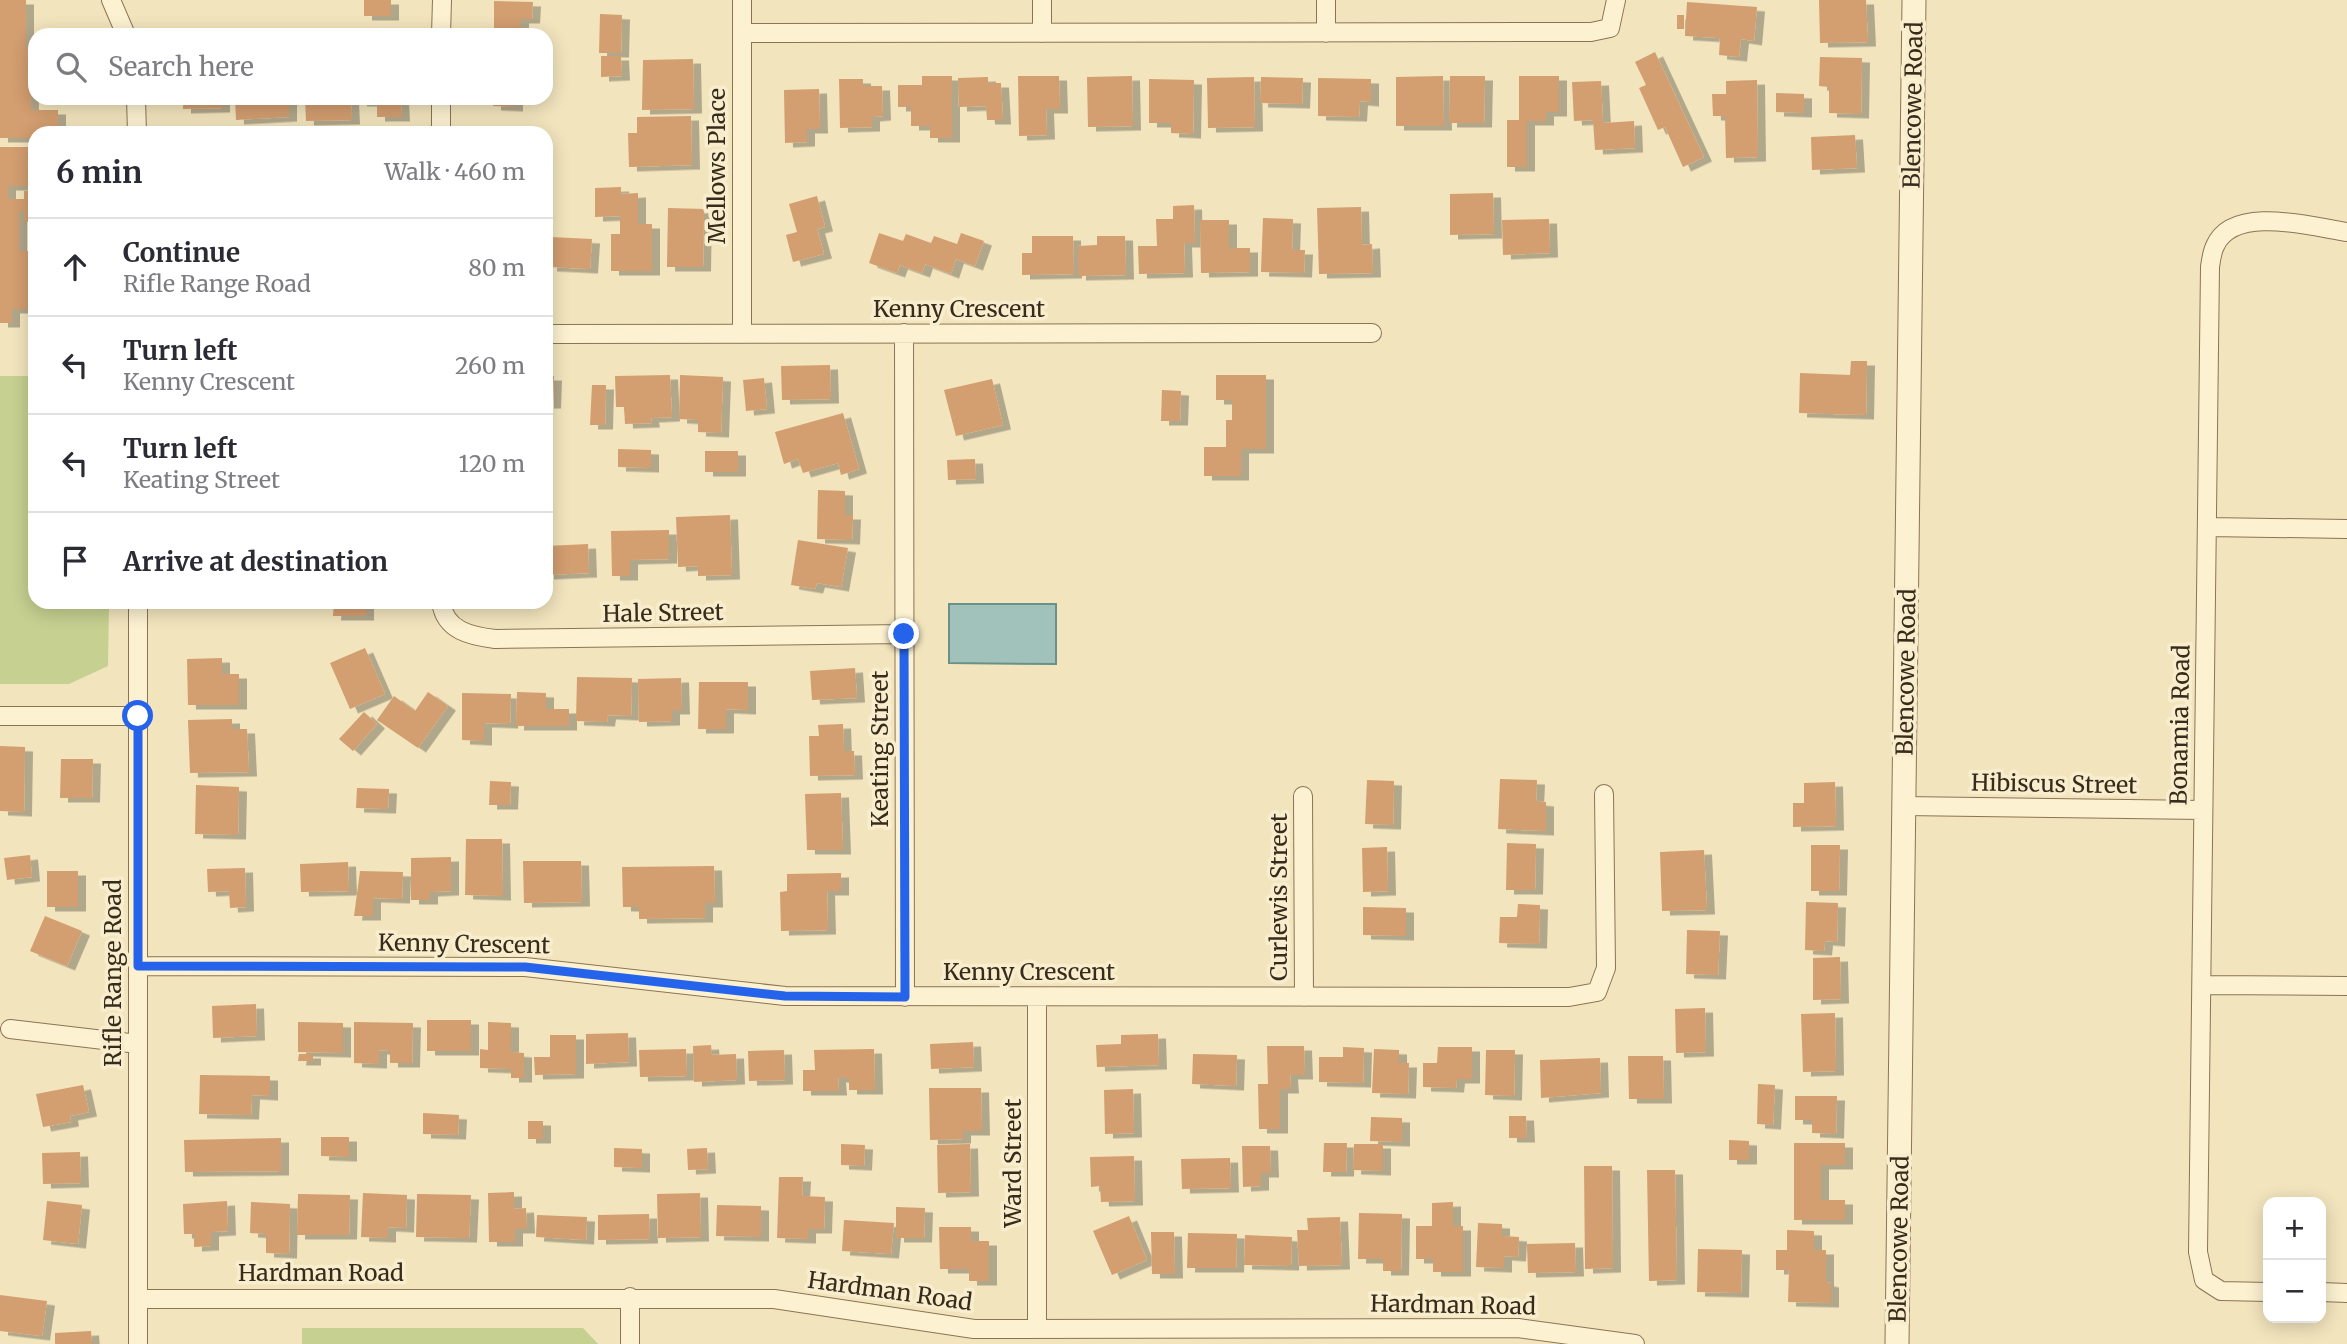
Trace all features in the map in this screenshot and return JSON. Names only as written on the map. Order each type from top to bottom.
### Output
[{"type":"street","points":[[111,0],[123,28]]},
{"type":"street","points":[[120,0],[125,28]]},
{"type":"street","points":[[441,28],[442,0]]},
{"type":"street","name":"Mellows Place","points":[[742,0],[742,333]]},
{"type":"street","points":[[1042,0],[1042,33]]},
{"type":"street","points":[[1326,0],[1326,33]]},
{"type":"street","points":[[742,33],[1591,32],[1611,28],[1616,0]]},
{"type":"street","name":"Blencowe Road","points":[[1897,1344],[1914,0]]},
{"type":"street","points":[[136,105],[137,126]]},
{"type":"street","points":[[441,105],[441,126]]},
{"type":"street","name":"Bonamia Road","points":[[2263,1292],[2221,1291],[2204,1280],[2198,1252],[2210,267],[2215,244],[2231,228],[2262,219],[2347,232]]},
{"type":"street","name":"Keating Street","points":[[904,333],[905,997]]},
{"type":"street","name":"Kenny Crescent","points":[[553,334],[1372,333]]},
{"type":"street","points":[[2208,527],[2347,529]]},
{"type":"street","name":"Rifle Range Road","points":[[138,609],[138,1344]]},
{"type":"street","name":"Hale Street","points":[[444,609],[449,623],[468,636],[495,639],[904,634]]},
{"type":"street","points":[[0,716],[138,716]]},
{"type":"street","name":"Kenny Crescent","points":[[138,966],[525,967],[785,996],[1569,996],[1597,992],[1606,968],[1604,794]]},
{"type":"street","name":"Curlewis Street","points":[[1303,796],[1304,997]]},
{"type":"street","name":"Hibiscus Street","points":[[1904,806],[2203,810]]},
{"type":"street","points":[[2202,985],[2347,986]]},
{"type":"street","name":"Ward Street","points":[[1037,997],[1037,1329]]},
{"type":"street","points":[[10,1029],[138,1044]]},
{"type":"street","points":[[2326,1292],[2347,1293]]},
{"type":"street","points":[[630,1297],[630,1344]]},
{"type":"street","name":"Hardman Road","points":[[138,1299],[774,1299],[974,1329],[1172,1335],[1518,1328],[1635,1344]]},
{"type":"green space","points":[[0,376],[28,376],[28,609],[109,609],[108,666],[69,684],[0,684]]},
{"type":"green space","points":[[302,1328],[583,1328],[598,1344],[302,1344]]},
{"type":"water","points":[[949,604],[1056,604],[1056,664],[949,663]]},
{"type":"building","points":[[0,0],[26,0],[28,105],[31,105],[31,110],[58,110],[58,126],[28,126],[28,138],[0,138]]},
{"type":"building","points":[[364,0],[391,0],[391,16],[364,16]]},
{"type":"building","points":[[1819,0],[1866,0],[1868,42],[1820,43]]},
{"type":"building","points":[[494,1],[533,2],[532,19],[521,19],[521,28],[494,28]]},
{"type":"building","points":[[1687,2],[1757,7],[1754,41],[1741,39],[1739,57],[1719,55],[1720,38],[1685,36]]},
{"type":"building","points":[[600,14],[622,15],[621,53],[599,53]]},
{"type":"building","points":[[1677,15],[1684,15],[1684,29],[1677,29]]},
{"type":"building","points":[[1655,52],[1704,157],[1683,167],[1665,127],[1658,130],[1639,88],[1646,85],[1635,62]]},
{"type":"building","points":[[601,56],[621,56],[622,76],[601,77]]},
{"type":"building","points":[[1820,57],[1862,58],[1861,114],[1829,113],[1829,87],[1819,86]]},
{"type":"building","points":[[693,59],[694,109],[642,110],[643,60]]},
{"type":"building","points":[[922,76],[952,76],[952,138],[930,138],[930,126],[911,126],[911,107],[898,107],[898,85],[922,85]]},
{"type":"building","points":[[1018,76],[1059,76],[1060,109],[1046,109],[1047,135],[1019,136]]},
{"type":"building","points":[[1132,76],[1133,126],[1088,127],[1087,77]]},
{"type":"building","points":[[1443,76],[1444,126],[1396,126],[1396,77]]},
{"type":"building","points":[[1450,76],[1485,76],[1484,123],[1449,123]]},
{"type":"building","points":[[1519,76],[1559,76],[1559,112],[1546,112],[1546,121],[1527,121],[1527,167],[1507,167],[1507,120],[1519,120]]},
{"type":"building","points":[[988,77],[988,83],[1001,83],[1003,120],[987,120],[986,106],[959,107],[958,78]]},
{"type":"building","points":[[1254,77],[1255,127],[1208,128],[1207,78]]},
{"type":"building","points":[[1261,77],[1303,78],[1302,104],[1260,103]]},
{"type":"building","points":[[1318,78],[1371,79],[1371,102],[1360,101],[1359,117],[1318,116]]},
{"type":"building","points":[[839,79],[863,79],[863,86],[882,86],[883,116],[872,117],[872,127],[840,128]]},
{"type":"building","points":[[1149,79],[1194,80],[1193,134],[1171,133],[1171,123],[1149,123]]},
{"type":"building","points":[[1757,80],[1758,157],[1726,158],[1725,116],[1713,116],[1712,94],[1726,94],[1726,81]]},
{"type":"building","points":[[1601,81],[1603,123],[1634,121],[1635,148],[1595,150],[1593,120],[1574,121],[1572,82]]},
{"type":"building","points":[[819,89],[820,129],[807,129],[807,142],[785,143],[784,90]]},
{"type":"building","points":[[1776,93],[1804,94],[1804,113],[1776,112]]},
{"type":"building","points":[[183,105],[222,105],[222,108],[183,109]]},
{"type":"building","points":[[235,105],[289,105],[289,117],[236,120]]},
{"type":"building","points":[[305,105],[351,105],[352,120],[306,121]]},
{"type":"building","points":[[377,105],[401,105],[402,117],[377,117]]},
{"type":"building","points":[[515,105],[515,107],[493,106]]},
{"type":"building","points":[[691,116],[692,165],[629,167],[628,133],[637,133],[637,117]]},
{"type":"building","points":[[1855,135],[1857,168],[1812,170],[1811,137]]},
{"type":"building","points":[[0,147],[28,147],[28,186],[8,186],[8,199],[24,199],[24,191],[28,191],[28,222],[24,222],[24,211],[19,211],[19,251],[28,251],[28,309],[12,309],[12,323],[0,323]]},
{"type":"building","points":[[621,187],[621,194],[638,193],[638,224],[652,224],[652,271],[611,271],[611,234],[620,234],[620,216],[595,217],[595,188]]},
{"type":"building","points":[[1493,193],[1494,234],[1450,235],[1450,194]]},
{"type":"building","points":[[817,196],[825,227],[817,229],[824,254],[793,262],[786,235],[797,232],[789,204]]},
{"type":"building","points":[[1194,205],[1195,243],[1184,243],[1185,273],[1139,274],[1138,246],[1157,246],[1156,219],[1173,219],[1173,206]]},
{"type":"building","points":[[1361,207],[1362,245],[1372,244],[1373,273],[1319,274],[1317,208]]},
{"type":"building","points":[[668,208],[704,209],[703,267],[667,267]]},
{"type":"building","points":[[1263,218],[1293,219],[1292,250],[1305,250],[1304,273],[1261,272]]},
{"type":"building","points":[[1549,219],[1550,253],[1503,255],[1502,220]]},
{"type":"building","points":[[1200,220],[1229,220],[1229,248],[1250,248],[1250,272],[1201,273]]},
{"type":"building","points":[[879,233],[903,241],[906,234],[931,243],[934,236],[957,244],[961,233],[984,241],[975,266],[956,259],[951,274],[925,264],[922,273],[900,265],[897,273],[869,263]]},
{"type":"building","points":[[1032,236],[1073,236],[1074,274],[1022,275],[1022,253],[1032,253]]},
{"type":"building","points":[[1097,236],[1125,236],[1126,275],[1078,276],[1078,246],[1097,245]]},
{"type":"building","points":[[553,237],[592,239],[590,269],[553,267]]},
{"type":"building","points":[[1851,361],[1867,361],[1866,415],[1799,413],[1800,373],[1850,375]]},
{"type":"building","points":[[830,365],[831,399],[782,400],[781,366]]},
{"type":"building","points":[[670,375],[672,417],[651,418],[652,423],[625,424],[624,407],[616,407],[615,376]]},
{"type":"building","points":[[680,375],[723,377],[721,433],[698,432],[698,420],[679,419]]},
{"type":"building","points":[[1216,375],[1266,375],[1266,449],[1241,449],[1241,476],[1204,476],[1204,447],[1226,447],[1226,420],[1232,420],[1232,400],[1216,400]]},
{"type":"building","points":[[764,378],[767,409],[746,411],[743,380]]},
{"type":"building","points":[[992,379],[1003,425],[956,436],[944,390]]},
{"type":"building","points":[[592,385],[606,385],[605,425],[590,425]]},
{"type":"building","points":[[1162,390],[1181,391],[1180,421],[1161,421]]},
{"type":"building","points":[[843,413],[859,469],[841,475],[838,463],[803,473],[798,459],[784,464],[775,432]]},
{"type":"building","points":[[618,449],[651,450],[651,468],[618,467]]},
{"type":"building","points":[[705,451],[738,451],[738,472],[705,472]]},
{"type":"building","points":[[975,459],[976,479],[948,480],[947,460]]},
{"type":"building","points":[[818,490],[845,491],[845,515],[853,515],[852,540],[817,539]]},
{"type":"building","points":[[730,515],[732,575],[698,576],[698,566],[678,567],[676,517]]},
{"type":"building","points":[[669,530],[669,559],[630,560],[630,576],[612,576],[611,531]]},
{"type":"building","points":[[798,540],[848,548],[841,587],[817,583],[815,589],[791,585]]},
{"type":"building","points":[[588,544],[589,573],[553,575],[553,546]]},
{"type":"building","points":[[334,609],[366,609],[366,616],[333,616]]},
{"type":"building","points":[[365,648],[385,694],[350,709],[330,663]]},
{"type":"building","points":[[222,658],[222,674],[239,674],[239,705],[188,705],[187,659]]},
{"type":"building","points":[[855,668],[857,698],[812,700],[810,671]]},
{"type":"building","points":[[577,677],[632,678],[631,716],[608,715],[607,722],[576,721]]},
{"type":"building","points":[[681,678],[682,710],[672,710],[672,721],[639,722],[638,679]]},
{"type":"building","points":[[699,682],[748,682],[748,710],[726,709],[726,729],[698,729]]},
{"type":"building","points":[[428,692],[448,706],[418,748],[377,720],[394,696],[415,711]]},
{"type":"building","points":[[517,692],[546,693],[546,709],[569,709],[569,726],[516,726]]},
{"type":"building","points":[[462,693],[511,694],[510,724],[484,723],[484,741],[462,740]]},
{"type":"building","points":[[364,712],[377,724],[353,751],[339,739]]},
{"type":"building","points":[[232,719],[232,729],[247,729],[249,772],[190,773],[188,720]]},
{"type":"building","points":[[843,724],[844,751],[854,751],[855,775],[810,776],[809,736],[819,736],[818,725]]},
{"type":"building","points":[[0,746],[25,747],[24,812],[0,811]]},
{"type":"building","points":[[61,759],[93,759],[92,798],[60,798]]},
{"type":"building","points":[[1500,779],[1537,780],[1536,801],[1546,802],[1546,831],[1498,829]]},
{"type":"building","points":[[1367,780],[1394,781],[1393,825],[1365,824]]},
{"type":"building","points":[[490,781],[511,782],[510,805],[489,805]]},
{"type":"building","points":[[1835,782],[1836,826],[1793,827],[1793,803],[1804,803],[1804,783]]},
{"type":"building","points":[[196,785],[239,787],[238,835],[195,834]]},
{"type":"building","points":[[357,788],[389,789],[388,809],[356,808]]},
{"type":"building","points":[[841,793],[843,850],[807,850],[805,794]]},
{"type":"building","points":[[466,839],[502,839],[503,896],[465,895]]},
{"type":"building","points":[[1507,843],[1536,844],[1535,890],[1506,890]]},
{"type":"building","points":[[1811,845],[1840,845],[1839,891],[1811,891]]},
{"type":"building","points":[[1387,847],[1388,891],[1363,892],[1362,848]]},
{"type":"building","points":[[1704,850],[1707,910],[1662,911],[1660,852]]},
{"type":"building","points":[[30,855],[32,877],[7,880],[4,858]]},
{"type":"building","points":[[451,857],[451,891],[430,892],[430,900],[411,900],[411,858]]},
{"type":"building","points":[[523,861],[581,861],[582,902],[524,903]]},
{"type":"building","points":[[348,862],[349,891],[301,892],[300,864]]},
{"type":"building","points":[[714,866],[715,903],[705,903],[705,918],[639,919],[639,907],[623,907],[622,867]]},
{"type":"building","points":[[245,868],[246,907],[230,908],[229,891],[208,892],[207,869]]},
{"type":"building","points":[[47,871],[78,871],[78,907],[47,907]]},
{"type":"building","points":[[360,871],[403,872],[402,899],[373,898],[373,916],[354,916]]},
{"type":"building","points":[[841,873],[841,891],[827,891],[828,930],[781,931],[780,892],[787,891],[787,874]]},
{"type":"building","points":[[1806,902],[1838,903],[1837,942],[1825,941],[1824,951],[1805,950]]},
{"type":"building","points":[[1518,904],[1540,905],[1539,944],[1499,943],[1500,917],[1517,917]]},
{"type":"building","points":[[1363,907],[1406,908],[1406,936],[1363,935]]},
{"type":"building","points":[[45,916],[82,931],[67,966],[30,951]]},
{"type":"building","points":[[1687,930],[1720,931],[1718,975],[1686,974]]},
{"type":"building","points":[[1840,957],[1841,999],[1813,1000],[1813,958]]},
{"type":"building","points":[[256,1004],[257,1036],[213,1038],[212,1006]]},
{"type":"building","points":[[1705,1008],[1706,1052],[1676,1053],[1675,1009]]},
{"type":"building","points":[[1835,1013],[1836,1071],[1803,1072],[1801,1014]]},
{"type":"building","points":[[427,1020],[471,1020],[471,1051],[427,1051]]},
{"type":"building","points":[[298,1022],[343,1023],[343,1053],[298,1052]]},
{"type":"building","points":[[354,1022],[413,1023],[412,1063],[390,1063],[390,1051],[379,1050],[379,1064],[354,1063]]},
{"type":"building","points":[[488,1022],[511,1023],[511,1052],[524,1053],[524,1078],[511,1078],[511,1069],[480,1068],[480,1049],[488,1050]]},
{"type":"building","points":[[628,1033],[629,1062],[586,1064],[586,1034]]},
{"type":"building","points":[[1158,1034],[1159,1065],[1097,1067],[1096,1045],[1121,1044],[1121,1035]]},
{"type":"building","points":[[550,1035],[576,1035],[576,1074],[535,1075],[534,1057],[550,1057]]},
{"type":"building","points":[[973,1042],[974,1067],[931,1069],[930,1044]]},
{"type":"building","points":[[711,1045],[712,1055],[736,1054],[737,1080],[694,1082],[693,1046]]},
{"type":"building","points":[[1267,1046],[1304,1046],[1305,1075],[1290,1075],[1291,1089],[1280,1089],[1280,1129],[1259,1129],[1258,1084],[1268,1084]]},
{"type":"building","points":[[1343,1047],[1364,1048],[1363,1083],[1319,1082],[1319,1057],[1343,1057]]},
{"type":"building","points":[[1438,1047],[1472,1047],[1472,1079],[1457,1079],[1456,1088],[1423,1087],[1423,1063],[1437,1063]]},
{"type":"building","points":[[686,1049],[687,1076],[640,1077],[639,1050]]},
{"type":"building","points":[[874,1049],[875,1090],[849,1090],[849,1078],[838,1078],[839,1091],[803,1091],[803,1070],[815,1070],[814,1050]]},
{"type":"building","points":[[1374,1049],[1399,1050],[1399,1063],[1409,1063],[1408,1094],[1372,1093]]},
{"type":"building","points":[[784,1050],[785,1080],[749,1081],[748,1051]]},
{"type":"building","points":[[1486,1050],[1515,1050],[1514,1096],[1485,1095]]},
{"type":"building","points":[[299,1054],[313,1054],[313,1061],[298,1061]]},
{"type":"building","points":[[1193,1054],[1237,1055],[1236,1086],[1192,1084]]},
{"type":"building","points":[[1628,1056],[1663,1056],[1664,1099],[1629,1099]]},
{"type":"building","points":[[1600,1058],[1601,1093],[1541,1098],[1540,1060]]},
{"type":"building","points":[[200,1075],[270,1076],[270,1096],[252,1095],[251,1115],[199,1114]]},
{"type":"building","points":[[1758,1084],[1775,1085],[1773,1125],[1757,1124]]},
{"type":"building","points":[[83,1085],[89,1112],[70,1116],[71,1122],[43,1127],[36,1094]]},
{"type":"building","points":[[929,1088],[981,1088],[982,1131],[963,1131],[963,1139],[930,1140]]},
{"type":"building","points":[[1133,1089],[1134,1133],[1105,1134],[1104,1090]]},
{"type":"building","points":[[1795,1096],[1837,1096],[1836,1134],[1812,1133],[1812,1120],[1795,1120]]},
{"type":"building","points":[[423,1113],[459,1115],[458,1135],[423,1134]]},
{"type":"building","points":[[1509,1116],[1526,1116],[1527,1138],[1509,1138]]},
{"type":"building","points":[[1371,1117],[1402,1118],[1402,1142],[1370,1141]]},
{"type":"building","points":[[528,1121],[543,1121],[543,1139],[528,1139]]},
{"type":"building","points":[[321,1137],[349,1137],[349,1157],[321,1156]]},
{"type":"building","points":[[281,1138],[281,1171],[185,1172],[184,1140]]},
{"type":"building","points":[[1729,1140],[1749,1141],[1749,1160],[1729,1160]]},
{"type":"building","points":[[1324,1143],[1347,1143],[1346,1172],[1323,1172]]},
{"type":"building","points":[[1794,1143],[1845,1143],[1845,1165],[1821,1165],[1821,1200],[1845,1200],[1845,1220],[1794,1220]]},
{"type":"building","points":[[841,1144],[865,1145],[864,1166],[841,1165]]},
{"type":"building","points":[[970,1144],[971,1192],[938,1193],[937,1145]]},
{"type":"building","points":[[1354,1144],[1383,1144],[1383,1171],[1353,1170]]},
{"type":"building","points":[[1242,1146],[1270,1146],[1271,1173],[1261,1173],[1261,1186],[1243,1187]]},
{"type":"building","points":[[614,1148],[642,1149],[642,1168],[614,1167]]},
{"type":"building","points":[[707,1148],[708,1169],[688,1170],[687,1149]]},
{"type":"building","points":[[80,1152],[81,1183],[43,1184],[42,1153]]},
{"type":"building","points":[[1134,1156],[1135,1201],[1101,1202],[1100,1186],[1091,1187],[1090,1157]]},
{"type":"building","points":[[1230,1158],[1231,1188],[1182,1189],[1181,1159]]},
{"type":"building","points":[[1584,1166],[1612,1166],[1613,1268],[1585,1269]]},
{"type":"building","points":[[1647,1170],[1675,1170],[1677,1280],[1649,1281]]},
{"type":"building","points":[[779,1177],[803,1177],[802,1196],[825,1197],[824,1229],[808,1229],[808,1239],[777,1238]]},
{"type":"building","points":[[514,1192],[514,1209],[526,1208],[527,1229],[515,1229],[515,1242],[489,1242],[488,1193]]},
{"type":"building","points":[[363,1193],[407,1195],[406,1228],[388,1227],[388,1238],[361,1237]]},
{"type":"building","points":[[700,1193],[701,1237],[658,1238],[657,1194]]},
{"type":"building","points":[[298,1194],[350,1195],[349,1235],[297,1235]]},
{"type":"building","points":[[417,1194],[471,1195],[469,1238],[416,1237]]},
{"type":"building","points":[[47,1201],[82,1205],[78,1244],[43,1240]]},
{"type":"building","points":[[227,1201],[228,1231],[211,1232],[211,1246],[194,1247],[194,1234],[184,1234],[183,1204]]},
{"type":"building","points":[[251,1202],[290,1204],[289,1254],[266,1253],[266,1234],[250,1233]]},
{"type":"building","points":[[1453,1202],[1453,1226],[1463,1226],[1463,1272],[1433,1272],[1433,1259],[1416,1259],[1416,1226],[1432,1226],[1432,1203]]},
{"type":"building","points":[[717,1205],[761,1206],[761,1237],[716,1236]]},
{"type":"building","points":[[896,1207],[925,1208],[924,1238],[896,1238]]},
{"type":"building","points":[[1359,1213],[1402,1214],[1401,1271],[1383,1271],[1383,1259],[1358,1259]]},
{"type":"building","points":[[649,1214],[650,1239],[598,1240],[598,1215]]},
{"type":"building","points":[[537,1215],[587,1217],[586,1240],[536,1237]]},
{"type":"building","points":[[1129,1216],[1147,1260],[1112,1275],[1093,1231]]},
{"type":"building","points":[[1340,1217],[1342,1265],[1299,1266],[1297,1230],[1308,1230],[1307,1218]]},
{"type":"building","points":[[844,1220],[894,1223],[891,1254],[842,1251]]},
{"type":"building","points":[[1478,1223],[1502,1224],[1502,1236],[1519,1237],[1518,1257],[1504,1256],[1504,1268],[1476,1267]]},
{"type":"building","points":[[939,1227],[971,1227],[971,1241],[989,1241],[989,1281],[969,1281],[969,1269],[940,1269]]},
{"type":"building","points":[[1787,1230],[1814,1231],[1814,1250],[1826,1250],[1826,1282],[1831,1283],[1831,1303],[1788,1302],[1789,1270],[1776,1270],[1776,1250],[1787,1250]]},
{"type":"building","points":[[1151,1232],[1174,1232],[1175,1274],[1152,1274]]},
{"type":"building","points":[[1188,1233],[1237,1234],[1236,1268],[1187,1268]]},
{"type":"building","points":[[1245,1235],[1292,1237],[1291,1266],[1244,1265]]},
{"type":"building","points":[[1575,1243],[1576,1272],[1528,1273],[1527,1244]]},
{"type":"building","points":[[1698,1249],[1742,1250],[1741,1293],[1697,1292]]},
{"type":"building","points":[[0,1295],[47,1301],[42,1336],[0,1331]]},
{"type":"building","points":[[91,1331],[92,1344],[55,1344],[55,1333]]},
{"type":"route","points":[[138,716],[138,966],[525,967],[785,996],[905,997],[904,634]]}]
